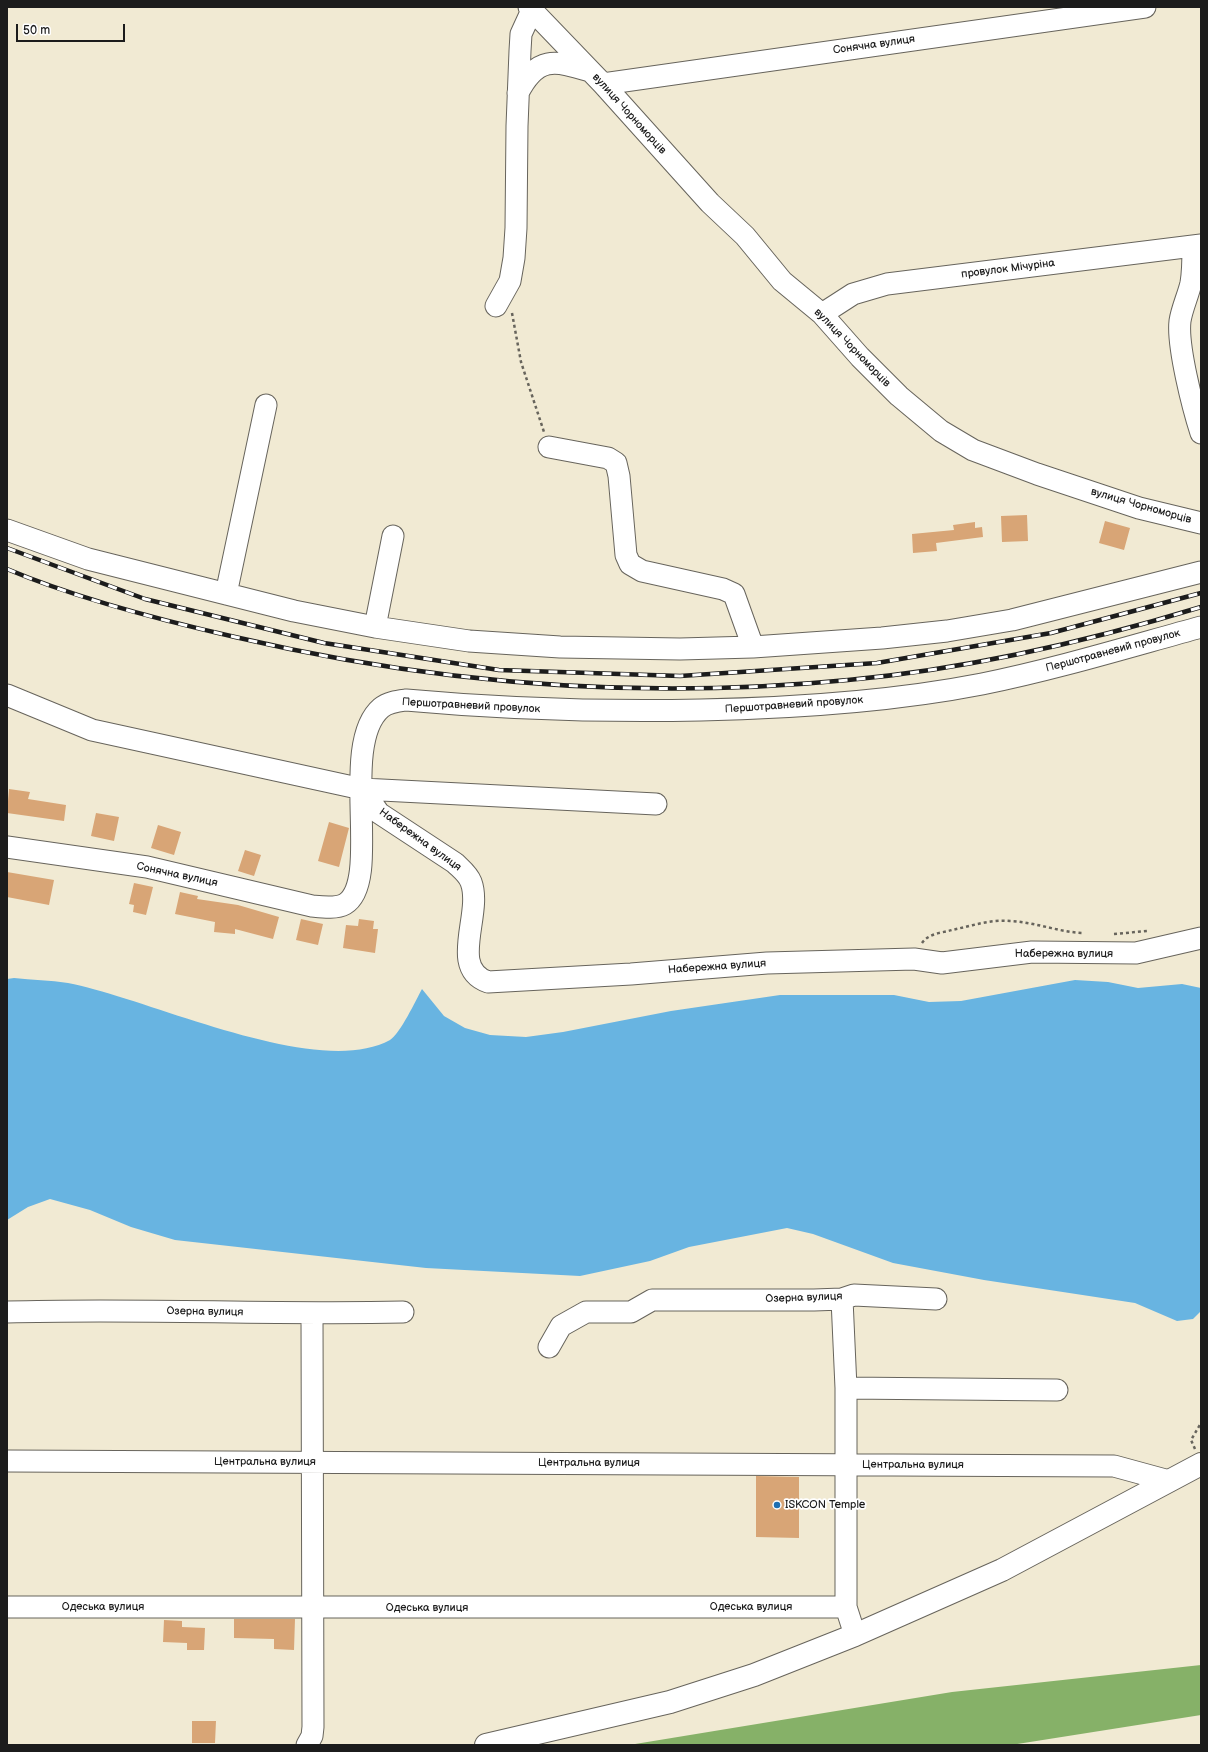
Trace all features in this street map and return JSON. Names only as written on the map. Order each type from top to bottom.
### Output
[{"type":"main road","points":[[486,1745],[670,1702],[754,1676],[855,1636],[1002,1570],[1201,1464]]},
{"type":"street","name":"Сонячна вулиця","points":[[597,78],[1145,7]]},
{"type":"street","name":"вулиця Чорноморців","points":[[530,8],[597,78],[710,203],[754,246],[782,281],[822,314],[860,357],[899,396],[956,441],[973,450],[1036,474],[1139,508],[1201,523]]},
{"type":"street","points":[[496,306],[510,281],[514,258],[521,34],[530,8]]},
{"type":"street","points":[[518,94],[532,71],[539,66],[550,63],[562,63],[597,78]]},
{"type":"street","points":[[1197,245],[1196,283],[1182,308],[1180,338],[1196,419],[1201,433]]},
{"type":"street","name":"провулок Мічуріна","points":[[822,314],[853,294],[887,284],[1197,245]]},
{"type":"street","points":[[226,594],[266,405]]},
{"type":"street","points":[[549,448],[608,458],[616,463],[619,476],[626,555],[630,564],[642,572],[723,589],[734,594],[752,647]]},
{"type":"street","points":[[7,530],[88,559],[294,611],[375,627],[469,641],[560,647],[680,650],[752,647],[889,637],[947,631],[997,623],[1100,599],[1201,572]]},
{"type":"street","points":[[375,627],[393,536]]},
{"type":"street","name":"Першотравневий провулок","points":[[362,789],[361,766],[367,732],[372,718],[381,708],[393,702],[406,700],[545,710],[635,711],[762,708],[833,703],[915,695],[983,684],[1201,627]]},
{"type":"street","points":[[7,695],[92,730],[362,789],[656,804]]},
{"type":"street","name":"Сонячна вулиця","points":[[7,847],[146,867],[312,906],[337,907],[345,904],[353,895],[358,883],[361,861],[362,789]]},
{"type":"street","name":"Набережна вулиця","points":[[362,789],[379,813],[456,863],[471,881],[474,900],[467,958],[471,970],[478,978],[488,982],[631,974],[767,963],[914,959],[942,963],[1032,952],[1136,954],[1201,938]]},
{"type":"street","name":"Озерна вулиця","points":[[549,1347],[561,1326],[586,1312],[631,1312],[652,1300],[842,1299],[854,1295],[936,1299]]},
{"type":"street","points":[[842,1299],[846,1388],[846,1607],[855,1636]]},
{"type":"street","name":"Озерна вулиця","points":[[7,1312],[62,1311],[312,1314],[403,1312]]},
{"type":"street","points":[[306,1745],[312,1736],[313,1727],[312,1314]]},
{"type":"street","points":[[846,1388],[1057,1390]]},
{"type":"street","name":"Центральна вулиця","points":[[7,1461],[1114,1466],[1169,1481]]},
{"type":"street","name":"Одеська вулиця","points":[[7,1607],[846,1607]]},
{"type":"path","points":[[510,281],[511,306],[521,362],[549,448]]},
{"type":"path","points":[[914,959],[924,941],[931,935],[990,922],[1008,920],[1028,922],[1062,932],[1084,934]]},
{"type":"path","points":[[1106,934],[1154,932]]},
{"type":"path","points":[[1201,1423],[1191,1440],[1201,1464]]},
{"type":"green space","points":[[1201,1665],[1201,1715],[1011,1745],[629,1745],[952,1692]]},
{"type":"water","points":[[14,978],[68,983],[102,991],[232,1032],[277,1043],[320,1050],[358,1050],[390,1040],[394,1037],[403,1024],[422,989],[444,1016],[465,1028],[490,1035],[526,1037],[563,1032],[671,1011],[780,995],[894,995],[929,1002],[961,1001],[1075,980],[1108,982],[1138,988],[1182,984],[1201,988],[1201,1311],[1193,1319],[1177,1321],[1135,1303],[984,1280],[893,1263],[813,1234],[787,1228],[689,1247],[650,1261],[580,1276],[426,1268],[175,1240],[131,1227],[90,1210],[50,1199],[28,1207],[7,1220],[7,979]]},
{"type":"building","points":[[1027,515],[1028,541],[1002,542],[1001,516]]},
{"type":"building","points":[[1105,521],[1130,528],[1124,550],[1099,543]]},
{"type":"building","points":[[975,522],[975,528],[982,527],[983,537],[936,543],[937,551],[913,553],[912,534],[954,530],[953,525]]},
{"type":"building","points":[[9,789],[30,792],[28,799],[66,805],[64,821],[7,813]]},
{"type":"building","points":[[96,813],[119,817],[114,841],[91,836]]},
{"type":"building","points":[[329,822],[349,828],[339,867],[318,861]]},
{"type":"building","points":[[158,825],[181,832],[174,855],[151,848]]},
{"type":"building","points":[[245,850],[261,855],[254,876],[238,871]]},
{"type":"building","points":[[7,872],[54,880],[49,905],[7,897]]},
{"type":"building","points":[[134,883],[153,887],[146,915],[133,912],[134,905],[129,904]]},
{"type":"building","points":[[180,892],[198,896],[197,899],[238,905],[279,917],[273,939],[235,929],[235,934],[214,932],[215,922],[175,914]]},
{"type":"building","points":[[301,919],[323,924],[318,945],[296,940]]},
{"type":"building","points":[[359,919],[374,921],[373,929],[378,929],[375,953],[343,948],[346,925],[358,926]]},
{"type":"building","name":"ISKCON Temple","points":[[756,1476],[799,1477],[799,1538],[756,1537]]},
{"type":"building","points":[[234,1619],[295,1619],[294,1650],[274,1649],[274,1639],[234,1638]]},
{"type":"building","points":[[164,1620],[182,1621],[182,1627],[205,1628],[204,1650],[187,1650],[187,1643],[163,1642]]},
{"type":"building","points":[[192,1721],[216,1721],[215,1743],[192,1743]]},
{"type":"railway","points":[[7,548],[145,599],[324,643],[499,670],[680,676],[877,663],[1051,633],[1201,593]]},
{"type":"railway","points":[[7,569],[62,590],[120,608],[235,637],[311,653],[463,677],[540,684],[617,688],[771,686],[848,680],[938,669],[1070,643],[1201,607]]},
{"type":"place","name":"ISKCON Temple","points":[[777,1505]]}]
